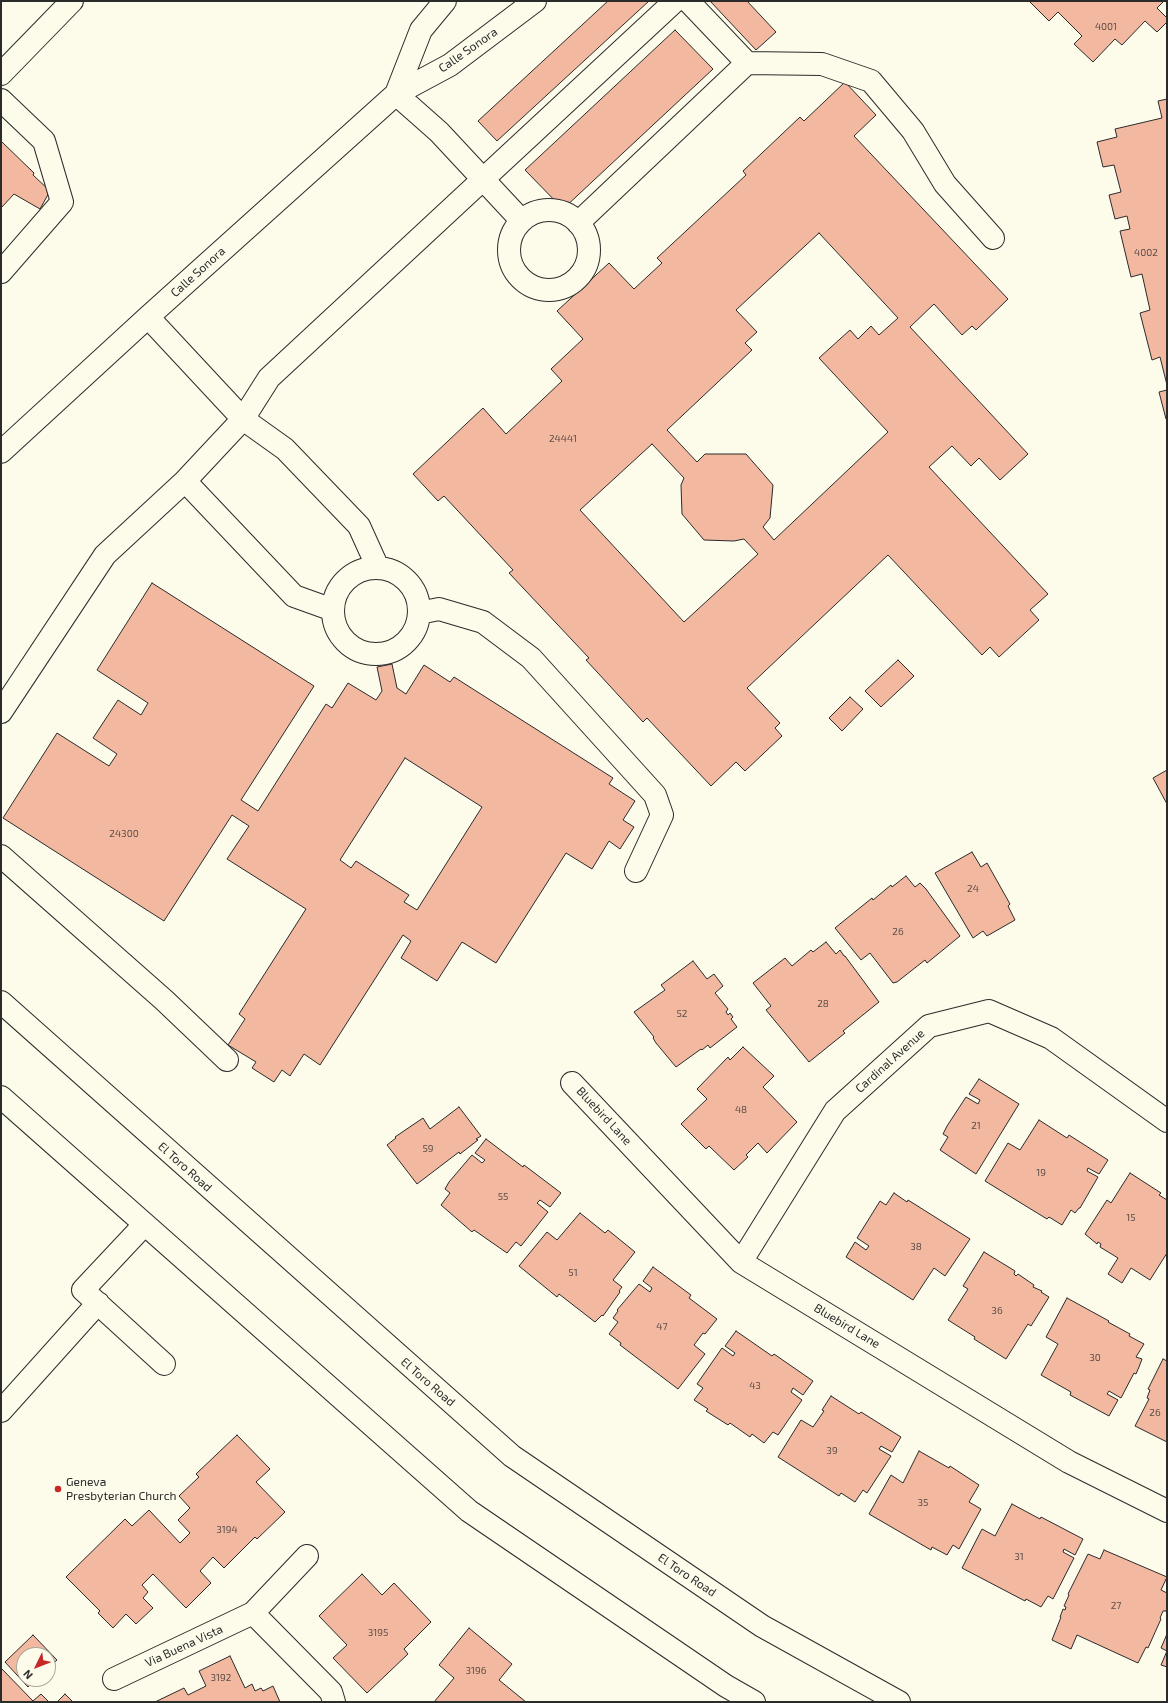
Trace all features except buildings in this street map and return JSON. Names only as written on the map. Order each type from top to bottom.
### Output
[{"type":"street","points":[[1,74],[72,1]]},
{"type":"street","name":"Calle Sonora","points":[[396,94],[421,30],[446,1]]},
{"type":"street","name":"Calle Sonora","points":[[1,452],[148,317],[396,94],[450,65],[535,1]]},
{"type":"street","points":[[1,712],[105,555],[185,481],[243,418],[268,378],[675,1]]},
{"type":"street","points":[[688,1],[747,63]]},
{"type":"street","points":[[578,223],[747,63],[822,64],[871,81],[914,131],[945,184],[993,238]]},
{"type":"street","points":[[396,94],[439,132],[521,220]]},
{"type":"street","points":[[1,100],[44,141],[62,202],[1,272]]},
{"type":"street","points":[[550,210],[566,214],[578,223],[587,236],[589,252],[586,268],[576,280],[563,288],[547,291],[532,287],[519,277],[511,264],[508,248],[512,233],[521,220],[534,212],[550,210]]},
{"type":"street","points":[[148,317],[243,418],[285,449],[359,526],[378,568]]},
{"type":"street","points":[[185,481],[294,596],[333,610]]},
{"type":"street","points":[[378,568],[394,572],[407,582],[416,596],[419,612],[415,629],[405,643],[391,652],[374,654],[358,650],[344,641],[336,626],[333,610],[336,593],[346,579],[361,570],[378,568]]},
{"type":"street","points":[[419,612],[439,609],[482,622],[531,658],[655,795],[662,815],[636,871]]},
{"type":"street","points":[[1,856],[164,1000],[227,1060]]},
{"type":"street","name":"El Toro Road","points":[[1,1002],[512,1456],[762,1626],[899,1702]]},
{"type":"street","name":"Cardinal Avenue","points":[[741,1262],[835,1111],[929,1026],[989,1011],[1051,1038],[1167,1121]]},
{"type":"street","name":"Bluebird Lane","points":[[572,1083],[741,1262],[1069,1462],[1167,1511]]},
{"type":"street","points":[[1,1097],[468,1511],[726,1686],[754,1702]]},
{"type":"street","points":[[144,1225],[84,1290],[164,1364]]},
{"type":"street","points":[[1,1411],[98,1303]]},
{"type":"street","name":"Via Buena Vista","points":[[114,1679],[253,1613],[307,1556]]},
{"type":"street","points":[[253,1613],[330,1692],[334,1702]]},
{"type":"place","name":"Geneva Presbyterian Church","points":[[58,1489]]}]
